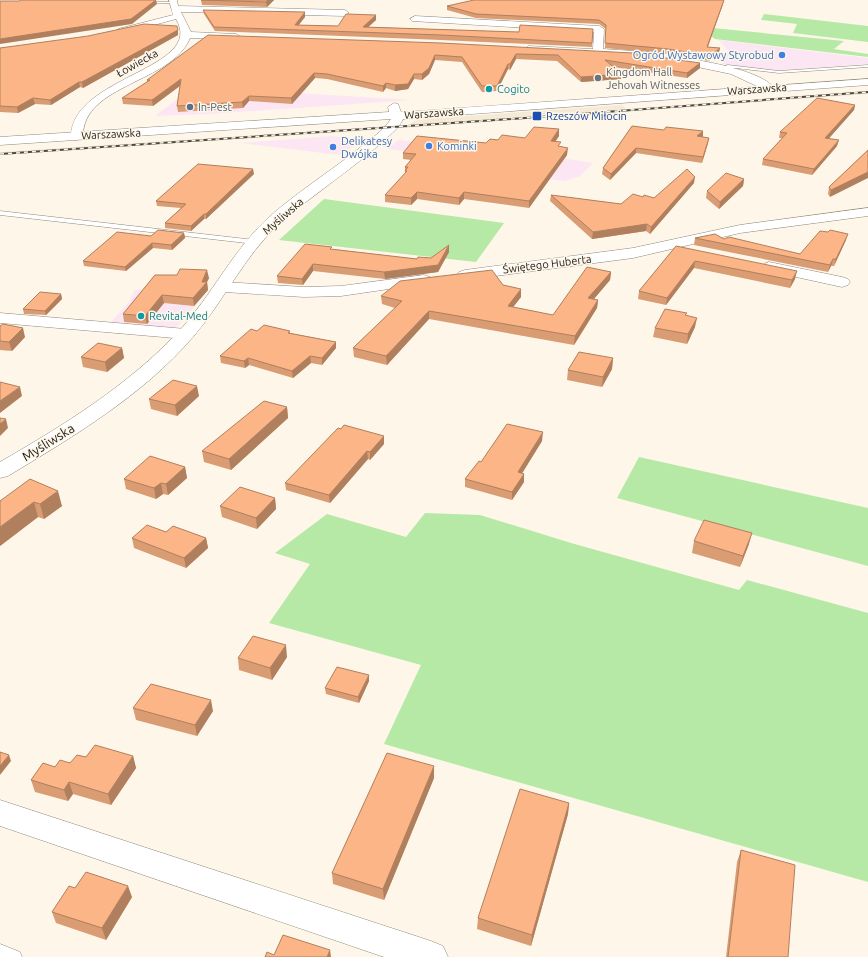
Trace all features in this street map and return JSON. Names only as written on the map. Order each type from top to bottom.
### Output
[{"type":"main road","name":"Warszawska","points":[[764,86],[868,75]]},
{"type":"main road","name":"Warszawska","points":[[0,141],[77,132],[764,86],[868,82]]},
{"type":"main road","name":"Myśliwska","points":[[0,471],[76,425],[143,376],[186,334],[205,312],[224,287],[245,253],[274,222],[382,135],[395,123],[395,111]]},
{"type":"main road","name":"Warszawska","points":[[0,133],[77,132]]},
{"type":"street","points":[[0,0],[23,1]]},
{"type":"street","points":[[175,7],[187,35],[243,37]]},
{"type":"street","points":[[114,32],[149,25],[175,7],[345,13]]},
{"type":"street","points":[[415,19],[600,29],[598,51]]},
{"type":"street","name":"Łowiecka","points":[[77,132],[79,120],[90,105],[101,96],[168,60],[183,48],[187,35]]},
{"type":"street","points":[[519,48],[598,51],[647,56]]},
{"type":"street","points":[[665,58],[721,68],[747,75],[764,86]]},
{"type":"street","name":"Świętego Huberta","points":[[454,276],[633,253],[740,229],[868,212]]},
{"type":"street","points":[[666,246],[697,252]]},
{"type":"street","points":[[758,265],[842,282]]},
{"type":"street","points":[[224,287],[304,292],[341,291],[439,278]]},
{"type":"street","points":[[0,318],[186,334]]},
{"type":"street","points":[[0,814],[431,957]]},
{"type":"lane","points":[[134,3],[175,7]]},
{"type":"lane","points":[[721,68],[731,65],[752,70],[779,72],[868,66]]},
{"type":"lane","points":[[0,213],[255,242]]},
{"type":"lane","points":[[0,952],[14,957]]},
{"type":"shaded area","name":"Ogród Wystawowy Styrobud","points":[[719,40],[868,58],[868,64],[773,71],[722,64],[728,51]]},
{"type":"shaded area","points":[[193,87],[412,100],[210,114],[155,116]]},
{"type":"shaded area","points":[[868,91],[868,94],[405,128],[414,121],[424,119],[622,105],[627,110]]},
{"type":"shaded area","points":[[377,127],[376,130],[0,155],[0,152]]},
{"type":"shaded area","points":[[331,136],[364,140],[340,155],[240,143]]},
{"type":"shaded area","points":[[398,140],[555,157],[593,163],[580,176],[564,181],[408,161],[415,153],[388,149]]},
{"type":"shaded area","points":[[135,290],[206,293],[168,337],[103,331],[129,302]]},
{"type":"green space","points":[[764,14],[868,26],[868,42],[793,33],[797,24],[761,20]]},
{"type":"green space","points":[[702,27],[844,41],[834,49],[868,54],[868,57],[715,39]]},
{"type":"green space","points":[[324,199],[504,223],[476,262],[279,240]]},
{"type":"green space","points":[[639,457],[868,508],[868,566],[617,498]]},
{"type":"green space","points":[[425,513],[480,515],[571,543],[739,590],[747,580],[868,613],[868,882],[384,744],[421,665],[269,623],[310,564],[275,553],[327,514],[406,537]]},
{"type":"building","points":[[156,0],[131,19],[0,39],[0,1]]},
{"type":"building","points":[[201,0],[268,0],[266,2]]},
{"type":"building","points":[[474,0],[724,0],[707,47],[720,48],[710,56],[668,49],[605,43],[606,25],[599,20],[476,14],[447,6]]},
{"type":"building","points":[[203,10],[305,12],[295,25],[338,26],[346,14],[376,15],[363,27],[519,32],[520,25],[593,29],[592,43],[441,35],[214,27]]},
{"type":"building","points":[[144,24],[177,26],[178,30],[82,82],[79,82],[50,100],[33,98],[17,107],[0,106],[0,48],[88,36]]},
{"type":"building","points":[[208,35],[441,43],[633,53],[700,63],[687,73],[605,60],[622,74],[581,77],[558,55],[516,54],[510,64],[508,64],[497,86],[482,86],[462,57],[435,55],[429,68],[422,74],[414,74],[408,84],[395,85],[386,83],[383,86],[327,74],[314,73],[291,98],[249,96],[242,102],[177,106],[181,79],[152,100],[122,98],[150,80],[147,80]]},
{"type":"building","points":[[817,98],[855,105],[825,138],[839,140],[814,169],[763,159],[787,133],[780,132]]},
{"type":"building","points":[[632,126],[664,130],[666,127],[703,131],[697,136],[709,138],[703,157],[636,148],[611,174],[603,168]]},
{"type":"building","points":[[534,127],[559,129],[551,141],[561,142],[558,146],[568,148],[529,201],[464,192],[459,198],[417,192],[411,198],[385,195],[407,171],[405,171],[408,167],[405,167],[416,154],[403,153],[417,136],[486,143],[490,139],[498,140],[502,135],[525,138]]},
{"type":"building","points":[[868,150],[868,172],[831,190],[829,187]]},
{"type":"building","points":[[198,164],[253,169],[206,214],[204,214],[191,226],[165,223],[186,204],[156,201]]},
{"type":"building","points":[[687,169],[695,177],[651,227],[647,224],[593,232],[551,195],[621,204],[633,194],[654,198]]},
{"type":"building","points":[[726,173],[744,179],[720,202],[707,191]]},
{"type":"building","points":[[158,230],[184,233],[171,245],[152,243],[125,267],[83,261],[117,232],[151,236]]},
{"type":"building","points":[[830,230],[848,234],[836,259],[833,259],[830,265],[695,238],[715,234],[724,239],[729,237],[800,254],[820,231],[828,232]]},
{"type":"building","points":[[305,244],[332,247],[330,249],[417,259],[418,257],[431,258],[449,245],[438,265],[384,272],[313,264],[302,279],[277,276]]},
{"type":"building","points":[[676,246],[797,271],[792,280],[695,261],[667,298],[639,291]]},
{"type":"building","points":[[587,267],[611,272],[588,298],[598,300],[575,336],[429,311],[386,356],[353,348],[402,301],[381,296],[400,281],[492,270],[503,285],[521,289],[508,306],[553,315]]},
{"type":"building","points":[[180,269],[207,270],[202,282],[207,282],[193,298],[162,295],[145,316],[123,314],[155,275],[177,275]]},
{"type":"building","points":[[40,292],[61,294],[45,311],[23,309]]},
{"type":"building","points":[[665,309],[687,313],[685,315],[697,318],[688,334],[655,328]]},
{"type":"building","points":[[3,324],[23,328],[9,342],[0,341],[0,326]]},
{"type":"building","points":[[264,325],[290,331],[288,333],[336,342],[322,358],[310,356],[292,371],[248,358],[244,361],[220,356],[251,329],[257,331]]},
{"type":"building","points":[[98,343],[122,348],[105,362],[81,357]]},
{"type":"building","points":[[579,352],[613,358],[603,377],[568,370]]},
{"type":"building","points":[[173,380],[197,386],[175,405],[149,399]]},
{"type":"building","points":[[0,382],[20,387],[0,401]]},
{"type":"building","points":[[264,401],[287,407],[229,459],[202,451]]},
{"type":"building","points":[[0,418],[6,419],[0,424]]},
{"type":"building","points":[[507,424],[543,432],[518,472],[524,474],[512,492],[465,479],[479,461],[481,462]]},
{"type":"building","points":[[344,425],[384,436],[370,452],[367,451],[329,495],[285,483],[338,428],[341,429]]},
{"type":"building","points":[[150,456],[185,467],[166,484],[161,483],[154,488],[124,479]]},
{"type":"building","points":[[30,479],[58,491],[40,504],[34,502],[0,527],[0,501]]},
{"type":"building","points":[[240,487],[275,498],[256,518],[220,506]]},
{"type":"building","points":[[704,520],[752,533],[743,556],[694,541]]},
{"type":"building","points":[[147,525],[166,532],[173,526],[206,538],[184,558],[132,538]]},
{"type":"building","points":[[253,636],[286,645],[270,668],[238,658]]},
{"type":"building","points":[[337,667],[369,675],[358,697],[325,688]]},
{"type":"building","points":[[151,684],[211,700],[195,725],[133,708]]},
{"type":"building","points":[[95,745],[133,756],[108,794],[69,782],[64,790],[31,780],[43,763],[55,767],[60,760],[70,763],[77,755],[86,757]]},
{"type":"building","points":[[0,752],[9,755],[0,766]]},
{"type":"building","points":[[387,753],[434,766],[383,889],[332,873]]},
{"type":"building","points":[[520,789],[569,803],[532,935],[478,918]]},
{"type":"building","points":[[741,850],[795,865],[788,957],[728,957]]},
{"type":"building","points":[[86,872],[128,886],[102,928],[52,912],[69,886],[75,888]]},
{"type":"building","points":[[283,935],[330,950],[327,957],[265,957],[267,952],[274,955]]},
{"type":"railway","points":[[0,154],[539,117],[868,92]]},
{"type":"place","name":"Ogród Wystawowy Styrobud","points":[[782,55]]},
{"type":"place","name":"Kingdom Hall Jehovah Witnesses","points":[[598,78]]},
{"type":"place","name":"Cogito","points":[[489,89]]},
{"type":"place","name":"In-Pest","points":[[190,107]]},
{"type":"place","name":"Rzeszów Miłocin","points":[[537,116]]},
{"type":"place","name":"Kominki","points":[[429,146]]},
{"type":"place","name":"Delikatesy Dwójka","points":[[333,147]]},
{"type":"place","name":"Revital-Med","points":[[141,316]]}]
